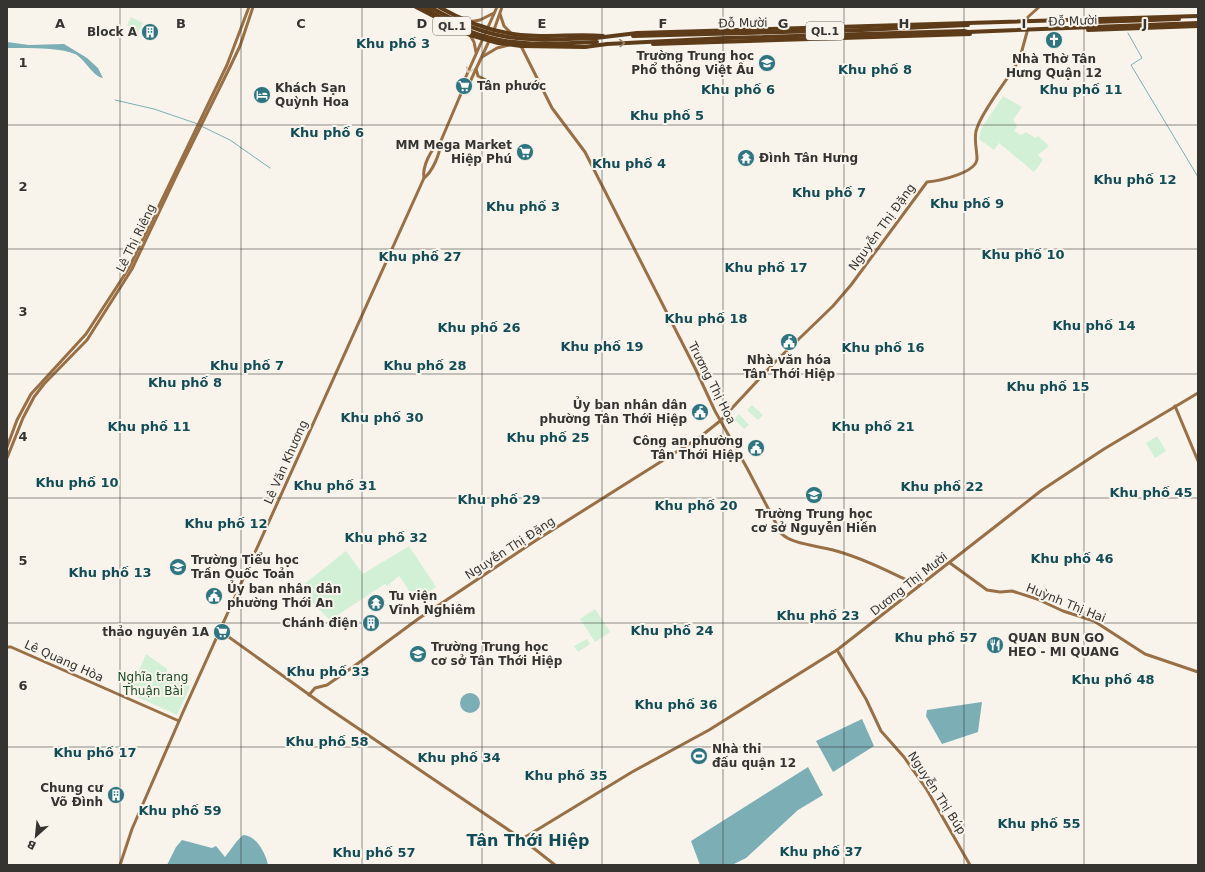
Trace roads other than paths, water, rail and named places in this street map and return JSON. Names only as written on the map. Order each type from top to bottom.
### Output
[{"type":"highway","name":"Đỗ Mười","points":[[416,7],[482,39],[521,46],[585,47],[636,42],[1198,26]]},
{"type":"highway","name":"QL.1","points":[[423,7],[464,29],[495,39],[530,44],[597,40]]},
{"type":"highway","name":"QL.1","points":[[430,7],[468,27],[508,38],[533,41],[597,40]]},
{"type":"highway","name":"Đỗ Mười","points":[[439,7],[467,22],[494,31],[544,36],[608,36],[928,28],[1026,22],[1198,17]]},
{"type":"highway","name":"Đỗ Mười","points":[[1027,31],[1198,23]]},
{"type":"highway","points":[[472,35],[478,26]]},
{"type":"highway","points":[[498,43],[501,32]]},
{"type":"highway","name":"Đỗ Mười","points":[[597,40],[608,36]]},
{"type":"highway","name":"Đỗ Mười","points":[[597,40],[607,44]]},
{"type":"street","name":"Lê Thị Riêng","points":[[201,121],[232,55],[249,7]]},
{"type":"street","name":"Lê Thị Riêng","points":[[7,448],[17,420],[31,394],[86,334],[120,283],[138,251],[197,129],[236,54],[253,7]]},
{"type":"street","name":"Lê Văn Khương","points":[[120,865],[132,829],[219,630],[424,178],[428,175],[441,148],[440,143],[465,85],[464,81],[497,7]]},
{"type":"street","name":"Lê Văn Khương","points":[[465,85],[469,84],[494,31],[502,7]]},
{"type":"street","points":[[1026,22],[1028,17],[1039,7]]},
{"type":"street","points":[[467,22],[480,20],[495,12]]},
{"type":"street","points":[[500,14],[504,26],[512,34]]},
{"type":"street","name":"Nguyễn Thị Đặng","points":[[309,695],[315,688],[327,685],[418,619],[535,541],[624,486],[700,437],[720,422],[747,391],[842,296],[926,182],[952,178],[974,166],[977,158],[977,128],[1016,64],[1027,31]]},
{"type":"street","points":[[472,35],[476,55]]},
{"type":"street","points":[[480,58],[497,48],[510,45]]},
{"type":"street","name":"Trương Thị Hoa","points":[[521,46],[552,108],[585,152],[629,236],[720,422],[748,468],[776,524],[785,538],[835,550],[884,569],[919,586]]},
{"type":"street","points":[[476,68],[478,76],[486,80]]},
{"type":"street","name":"Lê Thị Riêng","points":[[7,458],[25,413],[34,397],[44,384],[87,340],[132,269],[197,129]]},
{"type":"street","name":"Lê Văn Khương","points":[[424,178],[423,172],[435,146],[440,143]]},
{"type":"street","name":"Dương Thị Mười","points":[[522,840],[632,772],[709,730],[837,650],[1042,490],[1198,393]]},
{"type":"street","points":[[1175,406],[1198,461]]},
{"type":"street","name":"Huỳnh Thị Hai","points":[[950,563],[987,590],[1000,592],[1012,591],[1037,599],[1063,611],[1094,621],[1145,654],[1198,672]]},
{"type":"street","points":[[219,630],[309,695],[522,840],[555,865]]},
{"type":"street","name":"Lê Quang Hòa","points":[[7,647],[15,649],[179,722]]},
{"type":"street","name":"Nguyễn Thị Búp","points":[[837,650],[866,699],[881,731],[904,757],[927,790],[970,865]]},
{"type":"water","points":[[7,42],[29,45],[64,44],[87,58],[98,68],[103,78],[96,75],[79,56],[75,54],[51,49],[7,48]]},
{"type":"water","points":[[466,693],[474,693],[480,699],[480,707],[474,713],[466,713],[460,707],[460,699]]},
{"type":"water","points":[[982,702],[978,732],[942,744],[926,716],[927,710]]},
{"type":"water","points":[[862,719],[874,746],[833,772],[816,741]]},
{"type":"water","points":[[808,767],[823,795],[798,810],[746,858],[732,865],[700,865],[691,841]]},
{"type":"water","points":[[243,835],[252,838],[260,846],[268,865],[167,865],[176,847],[182,840],[212,848],[216,846],[225,857]]},
{"type":"waterway","points":[[1128,33],[1142,58],[1131,65],[1198,177]]},
{"type":"waterway","points":[[115,100],[154,109],[198,124]]},
{"type":"waterway","points":[[201,126],[230,140],[270,168]]},
{"type":"place","name":"Block A","points":[[150,32]]},
{"type":"place","name":"Nhà Thờ Tân Hưng Quận 12","points":[[1054,40]]},
{"type":"place","name":"Trường Trung học Phổ thông Việt Âu","points":[[767,63]]},
{"type":"place","name":"Tân phước","points":[[464,86]]},
{"type":"place","name":"Khách Sạn Quỳnh Hoa","points":[[262,95]]},
{"type":"place","name":"MM Mega Market Hiệp Phú","points":[[525,152]]},
{"type":"place","name":"Đình Tân Hưng","points":[[746,158]]},
{"type":"place","name":"Nhà văn hóa Tân Thới Hiệp","points":[[789,342]]},
{"type":"place","name":"Ủy ban nhân dân phường Tân Thới Hiệp","points":[[700,412]]},
{"type":"place","name":"Công an phường Tân Thới Hiệp","points":[[756,448]]},
{"type":"place","name":"Trường Trung học cơ sở Nguyễn Hiền","points":[[814,495]]},
{"type":"place","name":"Trường Tiểu học Trần Quốc Toản","points":[[178,567]]},
{"type":"place","name":"Ủy ban nhân dân phường Thới An","points":[[214,596]]},
{"type":"place","name":"Tu viện Vĩnh Nghiêm","points":[[376,603]]},
{"type":"place","name":"Chánh điện","points":[[371,623]]},
{"type":"place","name":"thảo nguyên 1A","points":[[222,632]]},
{"type":"place","name":"QUAN BUN GO HEO - MI QUANG","points":[[995,645]]},
{"type":"place","name":"Trường Trung học cơ sở Tân Thới Hiệp","points":[[418,654]]},
{"type":"place","name":"Nhà thi đấu quận 12","points":[[699,756]]},
{"type":"place","name":"Chung cư Võ Đình","points":[[116,795]]},
{"type":"district","name":"Khu phố 3","points":[[393,43]]},
{"type":"district","name":"Khu phố 8","points":[[875,69]]},
{"type":"district","name":"Khu phố 6","points":[[738,89]]},
{"type":"district","name":"Khu phố 11","points":[[1081,89]]},
{"type":"district","name":"Khu phố 5","points":[[667,115]]},
{"type":"district","name":"Khu phố 6","points":[[327,132]]},
{"type":"district","name":"Khu phố 4","points":[[629,163]]},
{"type":"district","name":"Khu phố 12","points":[[1135,179]]},
{"type":"district","name":"Khu phố 7","points":[[829,192]]},
{"type":"district","name":"Khu phố 9","points":[[967,203]]},
{"type":"district","name":"Khu phố 3","points":[[523,206]]},
{"type":"district","name":"Khu phố 10","points":[[1023,254]]},
{"type":"district","name":"Khu phố 27","points":[[420,256]]},
{"type":"district","name":"Khu phố 17","points":[[766,267]]},
{"type":"district","name":"Khu phố 18","points":[[706,318]]},
{"type":"district","name":"Khu phố 14","points":[[1094,325]]},
{"type":"district","name":"Khu phố 26","points":[[479,327]]},
{"type":"district","name":"Khu phố 19","points":[[602,346]]},
{"type":"district","name":"Khu phố 16","points":[[883,347]]},
{"type":"district","name":"Khu phố 7","points":[[247,365]]},
{"type":"district","name":"Khu phố 28","points":[[425,365]]},
{"type":"district","name":"Khu phố 8","points":[[185,382]]},
{"type":"district","name":"Khu phố 15","points":[[1048,386]]},
{"type":"district","name":"Khu phố 30","points":[[382,417]]},
{"type":"district","name":"Khu phố 11","points":[[149,426]]},
{"type":"district","name":"Khu phố 21","points":[[873,426]]},
{"type":"district","name":"Khu phố 25","points":[[548,437]]},
{"type":"district","name":"Khu phố 10","points":[[77,482]]},
{"type":"district","name":"Khu phố 31","points":[[335,485]]},
{"type":"district","name":"Khu phố 22","points":[[942,486]]},
{"type":"district","name":"Khu phố 45","points":[[1151,492]]},
{"type":"district","name":"Khu phố 29","points":[[499,499]]},
{"type":"district","name":"Khu phố 20","points":[[696,505]]},
{"type":"district","name":"Khu phố 12","points":[[226,523]]},
{"type":"district","name":"Khu phố 32","points":[[386,537]]},
{"type":"district","name":"Khu phố 46","points":[[1072,558]]},
{"type":"district","name":"Khu phố 13","points":[[110,572]]},
{"type":"district","name":"Khu phố 23","points":[[818,615]]},
{"type":"district","name":"Khu phố 24","points":[[672,630]]},
{"type":"district","name":"Khu phố 57","points":[[936,637]]},
{"type":"district","name":"Khu phố 33","points":[[328,671]]},
{"type":"district","name":"Khu phố 48","points":[[1113,679]]},
{"type":"district","name":"Khu phố 36","points":[[676,704]]},
{"type":"district","name":"Khu phố 58","points":[[327,741]]},
{"type":"district","name":"Khu phố 17","points":[[95,752]]},
{"type":"district","name":"Khu phố 34","points":[[459,757]]},
{"type":"district","name":"Khu phố 35","points":[[566,775]]},
{"type":"district","name":"Khu phố 59","points":[[180,810]]},
{"type":"district","name":"Khu phố 55","points":[[1039,823]]},
{"type":"district","name":"Tân Thới Hiệp","points":[[528,840]]},
{"type":"district","name":"Khu phố 37","points":[[821,851]]},
{"type":"district","name":"Khu phố 57","points":[[374,852]]},
{"type":"park label","name":"Nghĩa trang Thuận Bài","points":[[153,684]]}]
